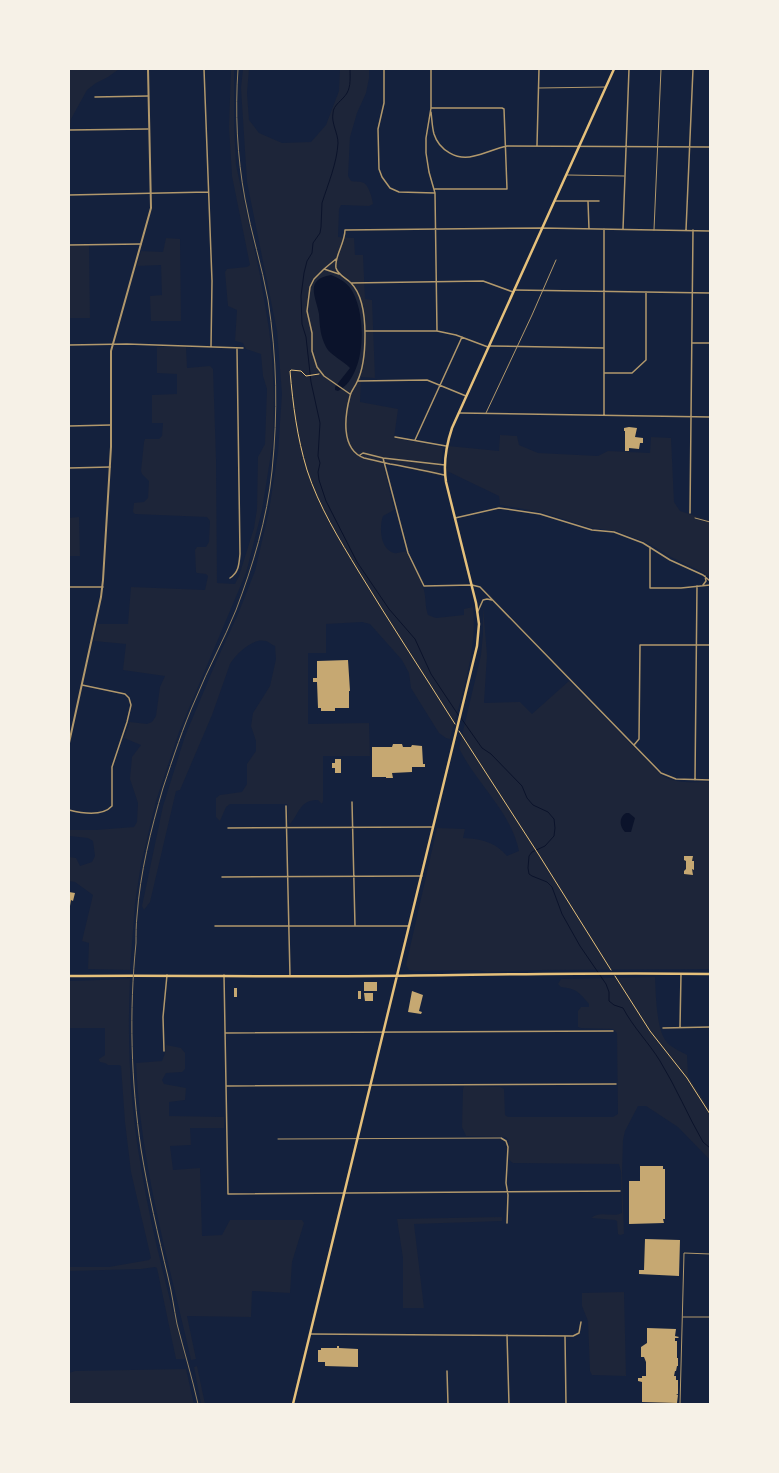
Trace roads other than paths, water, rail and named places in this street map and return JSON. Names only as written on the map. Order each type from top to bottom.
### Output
[{"type":"main road","points":[[293,1404],[477,646],[479,631],[478,612],[445,475],[444,465],[446,446],[466,396],[614,69]]},
{"type":"main road","points":[[69,976],[710,974]]},
{"type":"street","points":[[69,744],[103,587],[110,467],[111,351],[151,208],[148,129],[148,69]]},
{"type":"street","points":[[204,69],[212,290],[211,347]]},
{"type":"street","points":[[384,69],[384,103],[378,129],[379,165],[382,177],[390,188],[398,192],[435,193]]},
{"type":"street","points":[[430,69],[431,112],[435,135],[443,148],[450,153],[462,157],[470,157],[506,146],[710,147]]},
{"type":"street","points":[[537,146],[539,69]]},
{"type":"street","points":[[623,229],[629,69]]},
{"type":"street","points":[[686,230],[693,69]]},
{"type":"street","points":[[94,97],[148,96]]},
{"type":"street","points":[[431,108],[504,109],[506,146],[507,189],[435,189]]},
{"type":"street","points":[[431,112],[426,138],[426,153],[429,172],[435,189],[437,331]]},
{"type":"street","points":[[69,130],[148,129]]},
{"type":"street","points":[[69,195],[208,192]]},
{"type":"street","points":[[554,201],[599,201]]},
{"type":"street","points":[[588,201],[589,229]]},
{"type":"street","points":[[339,274],[336,268],[346,230],[542,228],[710,231]]},
{"type":"street","points":[[604,229],[604,416]]},
{"type":"street","points":[[690,513],[693,230]]},
{"type":"street","points":[[69,245],[141,244]]},
{"type":"street","points":[[338,258],[315,277],[310,287],[307,311],[312,333],[312,351],[315,363],[321,372],[350,394]]},
{"type":"street","points":[[324,269],[339,274],[351,283],[361,303],[365,331],[364,357],[358,381],[350,394],[346,416],[347,438],[351,447],[362,457],[445,475]]},
{"type":"street","points":[[351,283],[483,281],[513,291],[710,293]]},
{"type":"street","points":[[604,374],[632,373],[646,360],[646,292]]},
{"type":"street","points":[[365,331],[437,331],[462,337],[488,347],[604,348]]},
{"type":"street","points":[[415,440],[462,337]]},
{"type":"street","points":[[692,343],[710,343]]},
{"type":"street","points":[[69,344],[243,348]]},
{"type":"street","points":[[230,578],[234,575],[238,568],[240,554],[238,348]]},
{"type":"street","points":[[358,381],[427,380],[466,396]]},
{"type":"street","points":[[459,413],[710,418]]},
{"type":"street","points":[[69,426],[111,425]]},
{"type":"street","points":[[395,437],[446,446]]},
{"type":"street","points":[[360,455],[363,453],[383,458],[444,465]]},
{"type":"street","points":[[383,458],[408,553],[423,585],[426,587],[472,585],[480,587],[658,770],[666,776],[676,780],[710,780]]},
{"type":"street","points":[[69,468],[110,467]]},
{"type":"street","points":[[455,518],[492,508],[546,515],[592,530],[614,532],[643,543],[674,562],[705,576],[710,581]]},
{"type":"street","points":[[650,547],[650,588],[710,585]]},
{"type":"street","points":[[700,586],[705,583],[705,576]]},
{"type":"street","points":[[695,780],[697,586]]},
{"type":"street","points":[[69,587],[103,587]]},
{"type":"street","points":[[478,612],[483,600],[492,600]]},
{"type":"street","points":[[634,746],[639,739],[640,645],[710,645]]},
{"type":"street","points":[[69,810],[83,813],[100,812],[106,811],[112,806],[112,767],[131,705],[129,698],[125,694],[82,685]]},
{"type":"street","points":[[352,802],[356,926]]},
{"type":"street","points":[[286,806],[290,976]]},
{"type":"street","points":[[228,828],[434,827]]},
{"type":"street","points":[[222,877],[422,876]]},
{"type":"street","points":[[216,926],[410,926]]},
{"type":"street","points":[[680,1027],[681,974]]},
{"type":"street","points":[[164,1051],[163,1017],[167,975]]},
{"type":"street","points":[[224,975],[228,1194],[620,1191]]},
{"type":"street","points":[[663,1028],[710,1026]]},
{"type":"street","points":[[225,1033],[613,1031]]},
{"type":"street","points":[[226,1086],[616,1084]]},
{"type":"street","points":[[501,1138],[506,1141],[508,1147],[506,1183],[507,1223]]},
{"type":"street","points":[[310,1334],[565,1336],[576,1335],[581,1322]]},
{"type":"street","points":[[507,1335],[509,1404]]},
{"type":"street","points":[[565,1336],[566,1404]]},
{"type":"street","points":[[447,1371],[448,1404]]},
{"type":"lane","points":[[654,230],[661,69]]},
{"type":"lane","points":[[538,88],[606,87]]},
{"type":"lane","points":[[566,175],[625,176]]},
{"type":"lane","points":[[486,414],[556,260]]},
{"type":"lane","points":[[695,518],[710,522]]},
{"type":"lane","points":[[278,1139],[501,1138]]},
{"type":"lane","points":[[680,1404],[684,1253],[710,1254]]},
{"type":"lane","points":[[682,1317],[710,1317]]},
{"type":"waterway","points":[[350,69],[348,90],[333,110],[333,120],[338,139],[336,158],[322,203],[320,233],[313,243],[312,253],[307,261],[301,296],[302,324],[306,337],[311,382],[320,423],[318,456],[320,463],[318,472],[319,480],[326,501],[357,562],[389,609],[415,639],[431,674],[459,716]]},
{"type":"waterway","points":[[461,718],[482,748],[491,754],[522,786],[527,798],[533,805],[548,812],[554,819],[554,836],[545,846],[532,852],[529,856],[529,874],[547,882],[552,887],[562,914],[580,946],[606,984],[609,992],[609,1001],[614,1005],[623,1008],[631,1022],[656,1054],[703,1142],[710,1148]]},
{"type":"railway","points":[[198,1404],[177,1324],[141,1149],[133,1072],[132,995],[138,900],[143,867],[154,819],[178,743],[236,610],[248,576],[263,524],[270,489],[276,406],[275,364],[268,300],[247,212],[242,183],[238,150],[238,69]]}]
